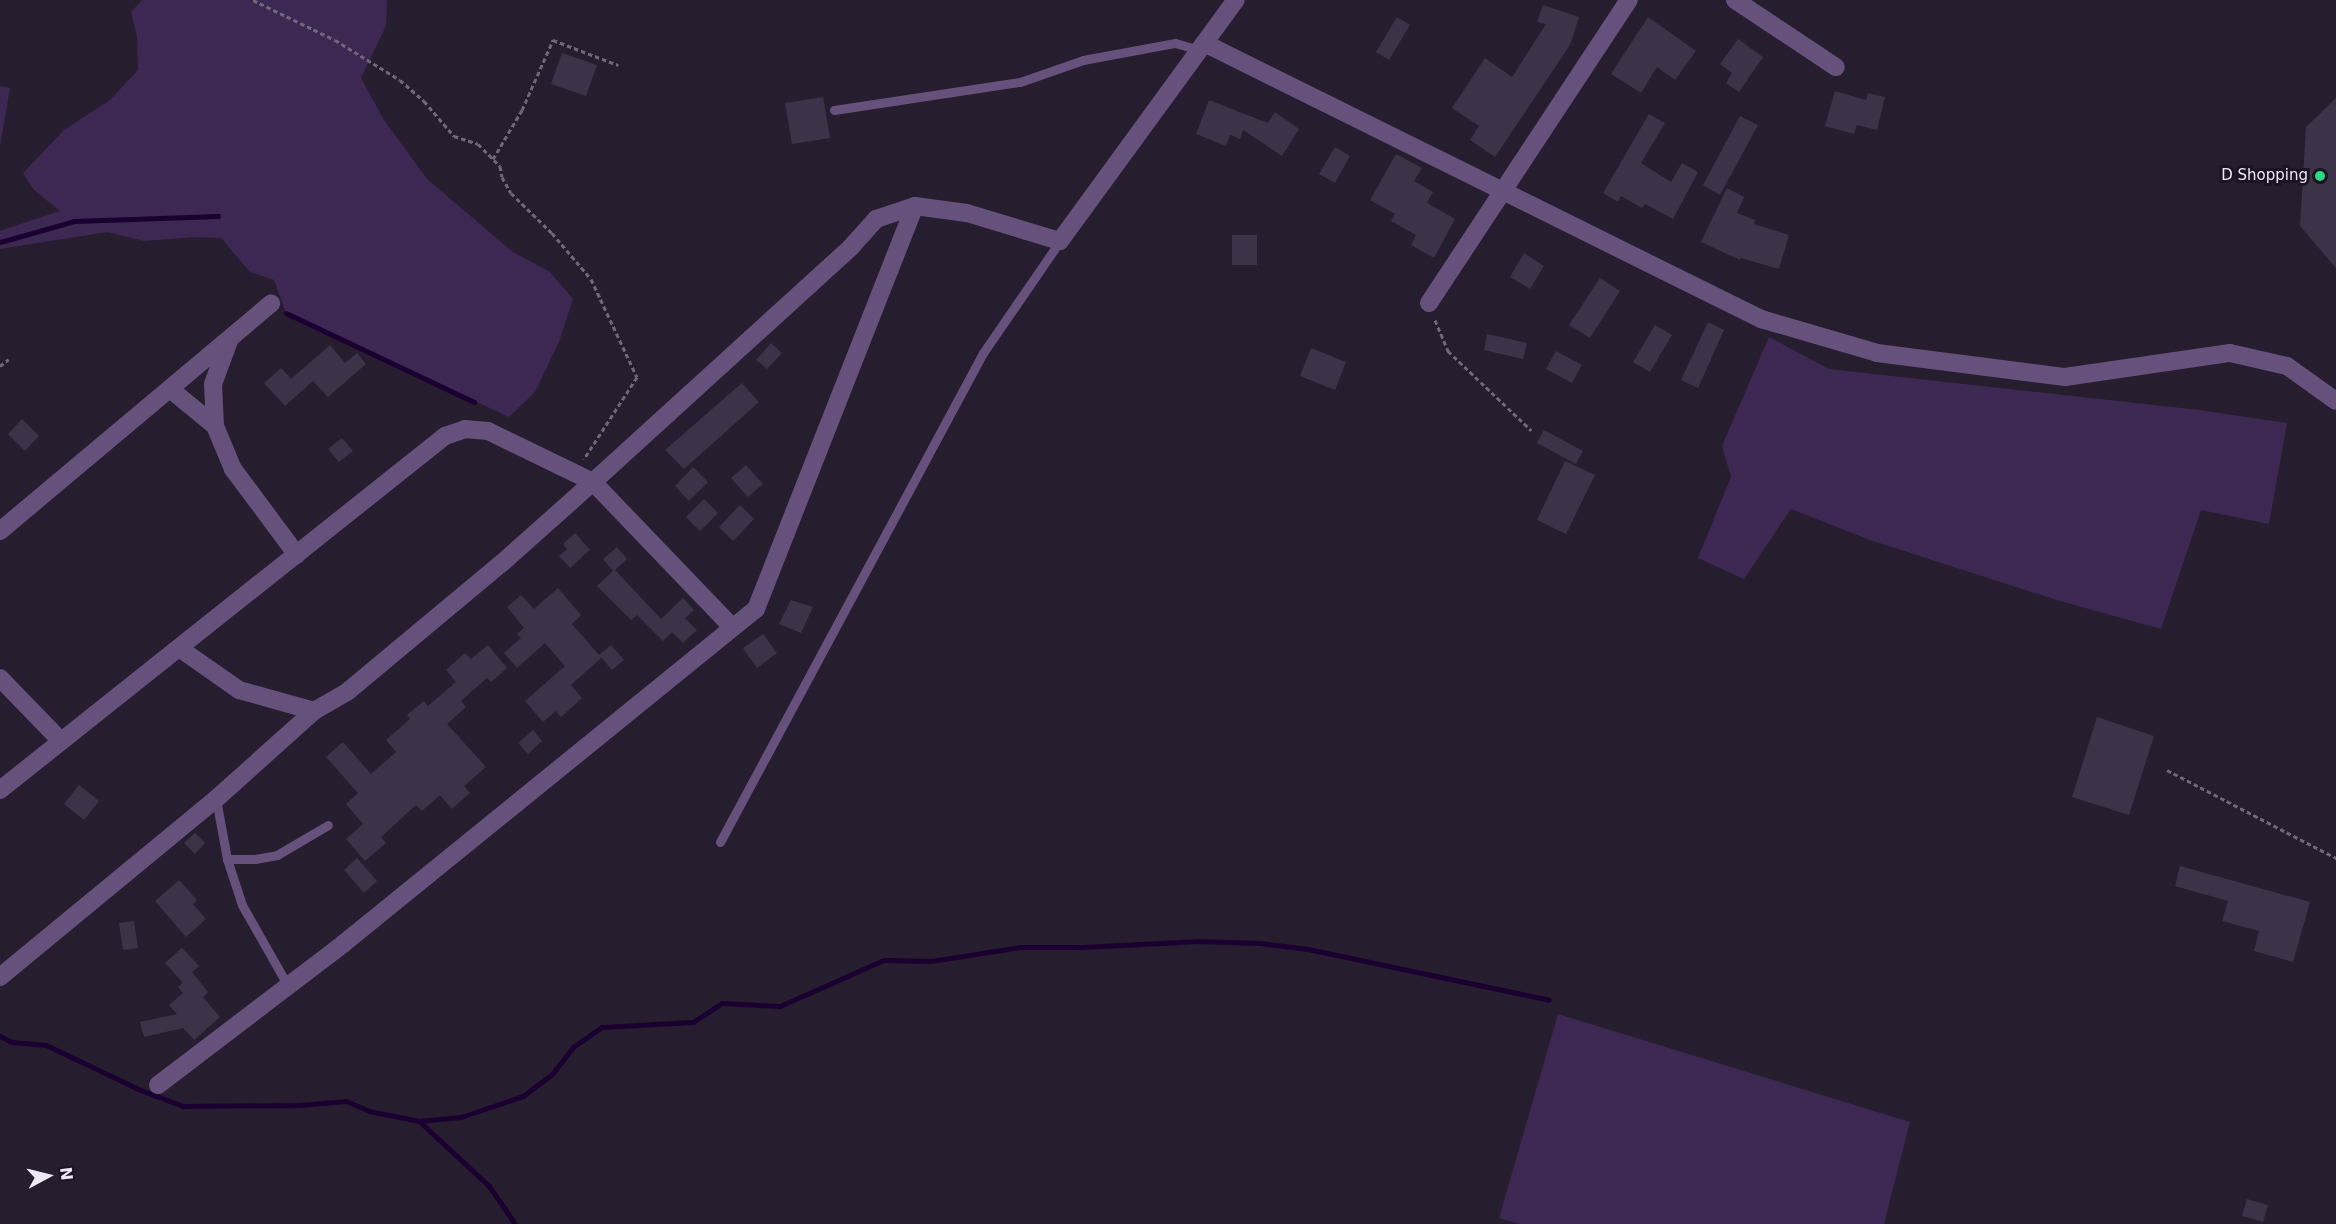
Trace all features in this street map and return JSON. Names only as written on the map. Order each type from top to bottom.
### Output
[{"type":"street","points":[[0,977],[216,799],[314,711],[347,692],[502,563],[842,255],[876,219],[915,206],[968,213],[1060,241],[1236,0]]},
{"type":"street","points":[[1429,303],[1629,0]]},
{"type":"street","points":[[1735,0],[1836,67]]},
{"type":"street","points":[[1201,47],[1761,319],[1877,353],[2065,376],[2230,353],[2287,366],[2336,401]]},
{"type":"street","points":[[158,1085],[288,986],[756,609],[915,206]]},
{"type":"street","points":[[0,531],[271,304]]},
{"type":"street","points":[[230,338],[213,384],[215,426],[233,470],[297,555]]},
{"type":"street","points":[[170,389],[215,426]]},
{"type":"street","points":[[0,790],[445,436],[465,429],[488,431],[593,482],[732,627]]},
{"type":"street","points":[[179,648],[239,690],[314,711]]},
{"type":"street","points":[[0,678],[61,741]]},
{"type":"lane","points":[[834,110],[1020,82],[1083,60],[1175,43],[1201,47]]},
{"type":"lane","points":[[720,842],[983,353],[1060,241]]},
{"type":"lane","points":[[216,799],[227,859],[242,906],[288,986]]},
{"type":"lane","points":[[227,859],[255,859],[278,855],[327,825]]},
{"type":"path","points":[[253,0],[335,40],[400,80],[424,101],[454,136],[478,144],[500,166],[502,177],[511,193],[552,233],[591,279],[637,377],[575,473]]},
{"type":"path","points":[[493,159],[522,110],[553,40],[618,65]]},
{"type":"path","points":[[1429,303],[1448,351],[1531,430]]},
{"type":"path","points":[[0,366],[9,359]]},
{"type":"path","points":[[2167,770],[2336,858]]},
{"type":"shaded area","points":[[142,0],[387,0],[386,26],[361,78],[384,120],[427,179],[513,252],[550,272],[573,299],[559,342],[535,392],[509,417],[286,313],[274,280],[250,272],[221,238],[195,237],[144,241],[107,232],[0,249],[0,231],[60,211],[34,190],[23,173],[64,130],[110,100],[138,70],[137,36],[131,12]]},
{"type":"shaded area","points":[[0,86],[10,88],[0,146]]},
{"type":"shaded area","points":[[1769,337],[1829,369],[2199,410],[2287,423],[2269,524],[2201,510],[2161,629],[2060,601],[1870,540],[1791,509],[1744,579],[1698,558],[1731,477],[1722,446]]},
{"type":"shaded area","points":[[1558,1014],[1910,1122],[1884,1224],[1520,1224],[1499,1218]]},
{"type":"building","points":[[1543,5],[1579,17],[1570,45],[1495,157],[1470,140],[1479,126],[1452,108],[1485,58],[1512,77],[1546,24],[1537,22]]},
{"type":"building","points":[[1397,17],[1410,25],[1389,60],[1376,52]]},
{"type":"building","points":[[1648,17],[1696,51],[1675,80],[1657,67],[1641,93],[1611,74]]},
{"type":"building","points":[[1738,39],[1763,57],[1739,92],[1726,83],[1732,73],[1720,64]]},
{"type":"building","points":[[562,53],[597,65],[586,96],[551,84]]},
{"type":"building","points":[[1835,91],[1866,100],[1868,93],[1885,97],[1877,130],[1857,125],[1854,134],[1825,126]]},
{"type":"building","points":[[823,97],[830,138],[792,144],[785,103]]},
{"type":"building","name":"D Shopping","points":[[2336,98],[2336,268],[2300,226],[2306,127]]},
{"type":"building","points":[[1209,100],[1268,123],[1275,112],[1299,129],[1282,156],[1243,130],[1240,139],[1230,135],[1226,146],[1196,134]]},
{"type":"building","points":[[1649,114],[1665,123],[1641,163],[1671,182],[1682,163],[1698,172],[1673,219],[1645,204],[1642,208],[1621,196],[1618,202],[1603,193]]},
{"type":"building","points":[[1740,116],[1758,125],[1720,195],[1703,185]]},
{"type":"building","points":[[1335,147],[1350,156],[1335,183],[1319,174]]},
{"type":"building","points":[[1396,154],[1422,168],[1414,181],[1433,192],[1427,203],[1455,219],[1434,258],[1411,245],[1416,235],[1391,221],[1395,214],[1370,200]]},
{"type":"building","points":[[1727,188],[1744,197],[1737,213],[1755,220],[1754,224],[1789,235],[1779,269],[1741,258],[1740,260],[1701,242]]},
{"type":"building","points":[[1232,235],[1257,235],[1257,265],[1232,265]]},
{"type":"building","points":[[1524,253],[1544,266],[1530,289],[1510,277]]},
{"type":"building","points":[[1600,278],[1620,291],[1590,338],[1569,325]]},
{"type":"building","points":[[1708,322],[1724,330],[1698,388],[1681,380]]},
{"type":"building","points":[[1655,325],[1672,335],[1650,372],[1633,362]]},
{"type":"building","points":[[1487,334],[1527,343],[1523,359],[1484,350]]},
{"type":"building","points":[[771,343],[782,353],[767,369],[756,360]]},
{"type":"building","points":[[330,345],[345,363],[357,353],[366,364],[328,397],[313,381],[285,406],[264,383],[281,368],[291,379]]},
{"type":"building","points":[[1311,348],[1346,362],[1335,390],[1300,376]]},
{"type":"building","points":[[1556,351],[1582,365],[1572,383],[1546,369]]},
{"type":"building","points":[[742,383],[759,402],[684,469],[665,450]]},
{"type":"building","points":[[22,419],[39,436],[25,451],[8,434]]},
{"type":"building","points":[[1544,430],[1583,451],[1576,464],[1537,443]]},
{"type":"building","points":[[342,438],[353,451],[339,462],[328,449]]},
{"type":"building","points":[[1565,461],[1595,475],[1566,534],[1537,520]]},
{"type":"building","points":[[746,465],[763,484],[748,497],[731,478]]},
{"type":"building","points":[[693,467],[708,482],[689,501],[675,486]]},
{"type":"building","points":[[704,499],[718,513],[700,531],[686,517]]},
{"type":"building","points":[[740,505],[754,519],[733,541],[719,527]]},
{"type":"building","points":[[575,533],[590,550],[570,568],[559,556],[567,549],[563,544]]},
{"type":"building","points":[[617,547],[627,559],[615,570],[661,619],[683,598],[694,610],[685,618],[697,630],[683,643],[672,632],[663,641],[637,615],[631,620],[597,586],[613,571],[603,559]]},
{"type":"building","points":[[558,588],[581,615],[572,624],[599,655],[611,645],[624,660],[612,670],[600,656],[601,658],[571,685],[582,698],[561,717],[556,711],[543,722],[525,701],[565,666],[545,643],[517,668],[504,653],[521,638],[517,634],[524,628],[507,607],[521,595],[534,609]]},
{"type":"building","points":[[791,600],[813,607],[801,633],[779,624]]},
{"type":"building","points":[[763,634],[777,653],[757,668],[743,648]]},
{"type":"building","points":[[488,645],[507,668],[491,682],[487,678],[461,701],[466,707],[447,724],[486,767],[464,786],[470,793],[452,809],[440,795],[422,811],[416,805],[381,837],[386,843],[365,861],[346,839],[363,824],[346,804],[358,793],[326,757],[343,742],[371,774],[396,752],[386,740],[410,719],[407,715],[424,701],[428,706],[456,682],[446,670],[465,653],[471,659]]},
{"type":"building","points":[[2097,717],[2154,736],[2129,815],[2072,797]]},
{"type":"building","points":[[533,730],[542,741],[528,754],[518,743]]},
{"type":"building","points":[[79,785],[99,801],[84,820],[64,804]]},
{"type":"building","points":[[195,833],[205,843],[195,854],[184,843]]},
{"type":"building","points":[[357,858],[377,881],[364,893],[344,870]]},
{"type":"building","points":[[2180,866],[2310,902],[2293,962],[2254,951],[2259,931],[2222,921],[2228,901],[2175,886]]},
{"type":"building","points":[[179,880],[197,900],[193,904],[206,919],[186,937],[155,901]]},
{"type":"building","points":[[134,921],[138,948],[123,950],[119,923]]},
{"type":"building","points":[[182,948],[199,966],[192,972],[208,992],[203,997],[220,1017],[194,1040],[183,1028],[144,1037],[140,1022],[177,1014],[169,1005],[183,993],[178,987],[183,983],[165,963]]},
{"type":"building","points":[[2247,1199],[2268,1205],[2263,1222],[2242,1216]]},
{"type":"waterway","points":[[0,242],[74,221],[218,216]]},
{"type":"waterway","points":[[286,313],[474,402]]},
{"type":"waterway","points":[[0,1036],[12,1042],[46,1045],[143,1091],[183,1106],[300,1105],[346,1101],[369,1111],[419,1121],[461,1117],[523,1096],[552,1074],[573,1047],[602,1027],[693,1022],[722,1003],[780,1006],[884,960],[931,961],[1020,947],[1083,947],[1198,941],[1260,943],[1308,949],[1549,1000]]},
{"type":"waterway","points":[[419,1121],[489,1186],[515,1224]]},
{"type":"place","name":"D Shopping","points":[[2320,176]]}]
